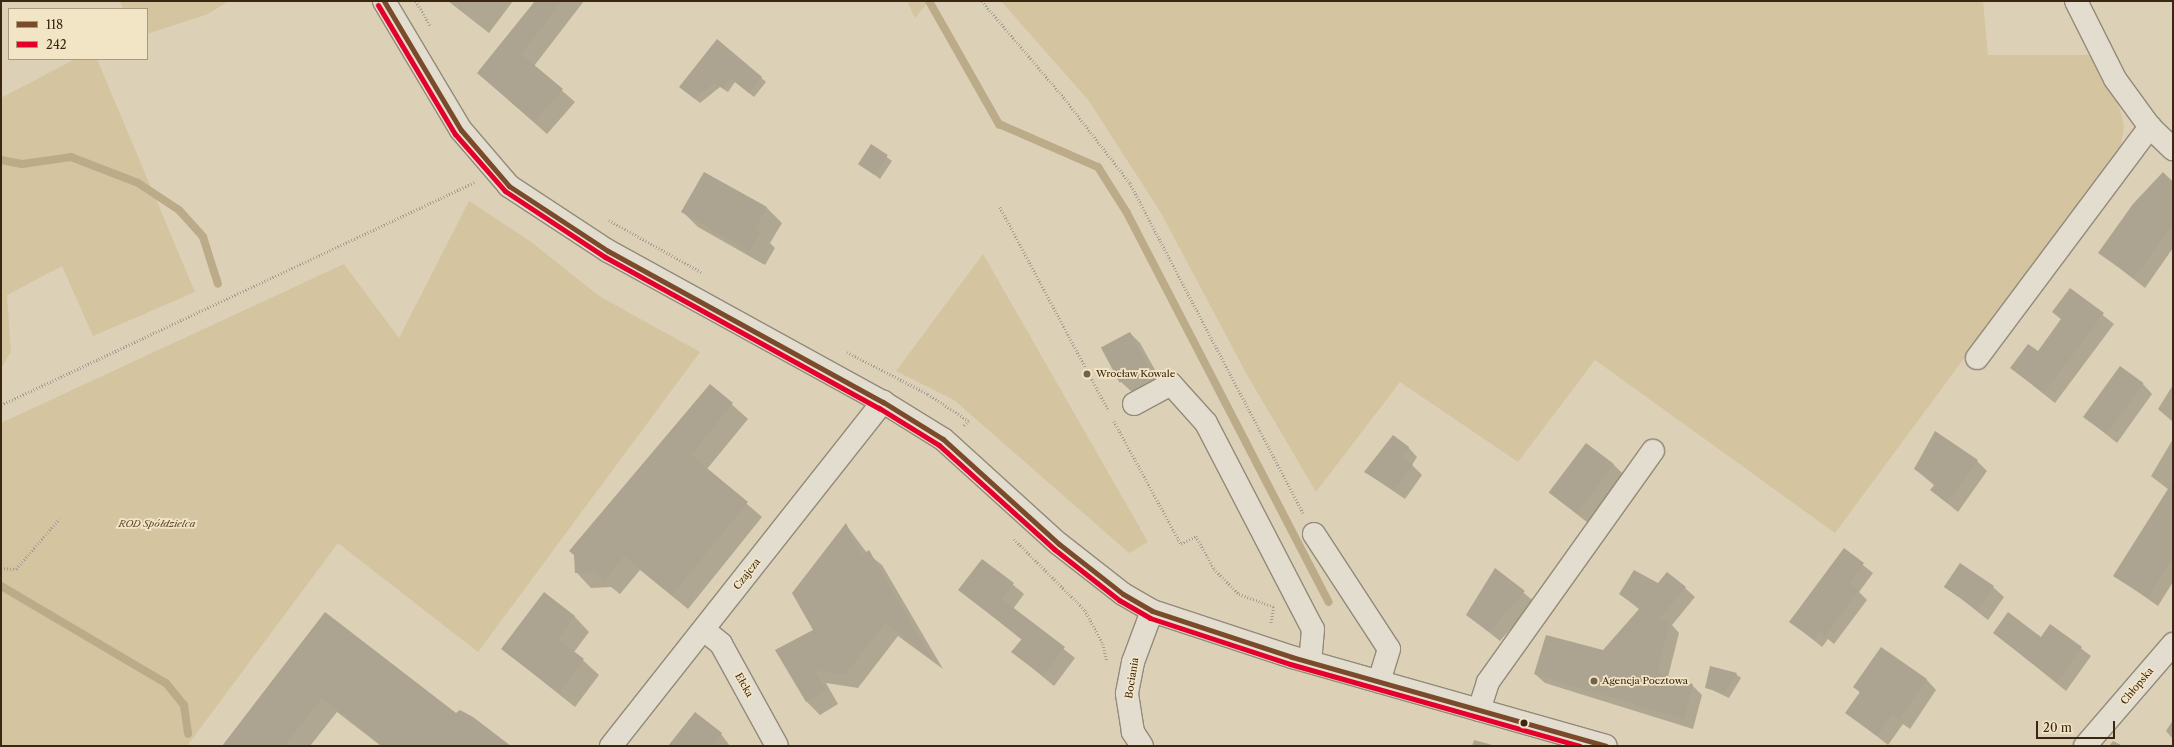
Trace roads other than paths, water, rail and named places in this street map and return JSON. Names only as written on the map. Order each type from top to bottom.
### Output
[{"type":"street","points":[[384,1],[460,130],[492,170],[540,209],[608,251],[883,402],[950,444],[1100,580],[1152,611],[1379,682],[1606,746]]},
{"type":"street","points":[[2076,1],[2115,79],[2150,127],[2173,149]]},
{"type":"street","points":[[1977,358],[2150,127]]},
{"type":"street","points":[[1134,404],[1171,384],[1206,423],[1313,629],[1310,661]]},
{"type":"street","name":"Czajcza","points":[[610,746],[704,630],[883,402]]},
{"type":"street","points":[[1479,710],[1488,682],[1653,451]]},
{"type":"street","points":[[1314,534],[1389,649],[1379,682]]},
{"type":"street","name":"Bociania","points":[[1142,746],[1133,732],[1128,711],[1131,674],[1152,611]]},
{"type":"street","name":"Ełcka","points":[[704,630],[721,644],[777,746]]},
{"type":"street","name":"Chłopska","points":[[2085,746],[2173,644]]},
{"type":"waterway","points":[[929,1],[999,124],[1098,167],[1127,213],[1329,602]]},
{"type":"waterway","points":[[1,160],[22,164],[71,157],[138,183],[179,210],[203,237],[218,284]]},
{"type":"waterway","points":[[1,586],[166,683],[184,705],[188,734]]},
{"type":"place","name":"Wrocław Kowale","points":[[1087,374]]},
{"type":"place","name":"Agencja Pocztowa","points":[[1594,681]]},
{"type":"park label","name":"ROD Spółdzielca","points":[[157,524]]}]
